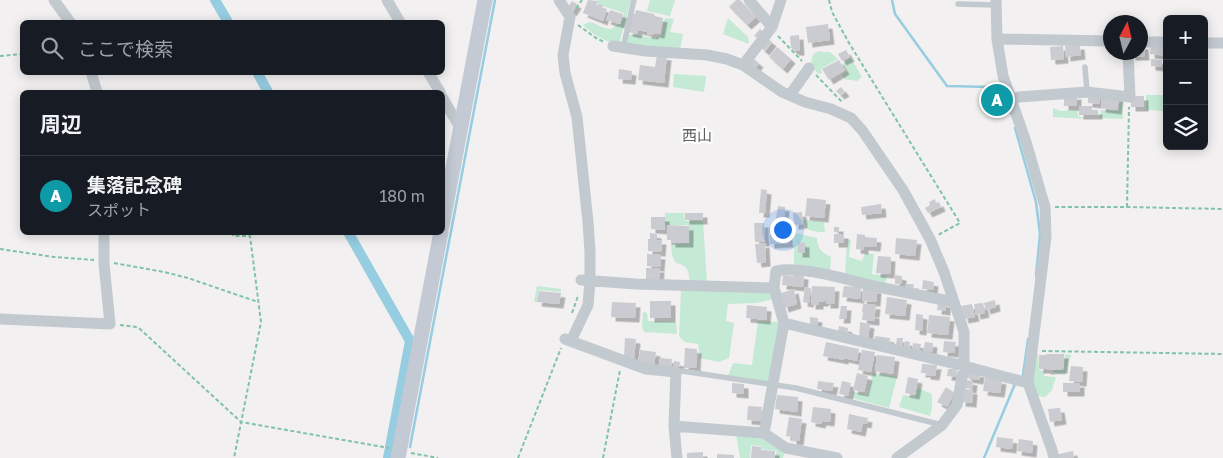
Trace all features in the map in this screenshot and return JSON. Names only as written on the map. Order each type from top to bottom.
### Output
[{"type":"street","points":[[54,0],[69,20]]},
{"type":"street","points":[[387,0],[399,20]]},
{"type":"street","points":[[445,210],[485,0]]},
{"type":"street","points":[[559,0],[570,17],[563,55],[565,73],[577,117],[590,252],[586,280],[588,305],[568,340],[646,369],[676,372],[674,426],[677,458]]},
{"type":"street","points":[[749,0],[772,27]]},
{"type":"street","points":[[743,65],[772,27],[782,0]]},
{"type":"street","points":[[996,2],[997,39],[1003,76],[1026,142],[1045,207],[1046,237],[1028,383],[1054,458]]},
{"type":"street","points":[[997,39],[1103,41]]},
{"type":"street","points":[[1148,42],[1163,42]]},
{"type":"street","points":[[1208,43],[1223,43]]},
{"type":"street","points":[[618,47],[707,55],[727,59],[743,65],[782,92],[851,118],[862,130],[903,190],[930,240],[944,272],[964,332],[964,366],[957,405],[942,425],[897,458]]},
{"type":"street","points":[[1011,99],[1087,92],[1130,97],[1128,60]]},
{"type":"street","points":[[790,95],[809,68]]},
{"type":"street","points":[[92,75],[96,90]]},
{"type":"street","points":[[430,75],[439,90]]},
{"type":"street","points":[[445,102],[460,129]]},
{"type":"street","points":[[0,319],[110,324],[104,261],[104,235]]},
{"type":"street","points":[[395,452],[440,235]]},
{"type":"street","points":[[764,433],[784,323],[774,288],[776,271],[784,269],[814,272],[954,302]]},
{"type":"street","points":[[586,280],[636,284],[774,288]]},
{"type":"street","points":[[784,323],[1028,383]]},
{"type":"street","points":[[674,426],[764,433],[786,448],[837,458]]},
{"type":"lane","points":[[618,47],[634,0]]},
{"type":"lane","points":[[958,4],[996,2]]},
{"type":"lane","points":[[1085,67],[1087,92]]},
{"type":"lane","points":[[676,372],[682,371],[796,388],[942,425]]},
{"type":"path","points":[[829,0],[832,12],[849,43],[960,224],[930,240]]},
{"type":"path","points":[[570,17],[596,38],[618,47]]},
{"type":"path","points":[[0,56],[20,54]]},
{"type":"path","points":[[1127,207],[1130,97]]},
{"type":"path","points":[[1045,207],[1223,209]]},
{"type":"path","points":[[233,235],[250,236],[261,322],[234,458]]},
{"type":"path","points":[[0,249],[54,257],[104,261],[164,272],[188,278],[258,302]]},
{"type":"path","points":[[570,319],[586,280]]},
{"type":"path","points":[[110,324],[140,329],[241,422],[395,452],[438,458]]},
{"type":"path","points":[[518,458],[568,340]]},
{"type":"path","points":[[1032,351],[1223,354]]},
{"type":"path","points":[[602,458],[622,360]]},
{"type":"green space","points":[[597,0],[631,0],[619,44],[600,38],[583,25],[589,22],[611,29],[616,25],[620,25],[624,13],[597,4]]},
{"type":"green space","points":[[650,0],[675,0],[670,16],[647,11]]},
{"type":"green space","points":[[665,18],[674,19],[670,32],[683,34],[680,50],[625,45],[628,34],[654,38],[661,36]]},
{"type":"green space","points":[[728,18],[748,37],[749,44],[723,34]]},
{"type":"green space","points":[[818,51],[830,52],[838,59],[821,69],[822,73],[819,74],[814,70],[811,63],[813,55]]},
{"type":"green space","points":[[851,58],[862,77],[857,81],[844,79],[842,75],[847,71],[843,63]]},
{"type":"green space","points":[[674,74],[706,76],[704,92],[673,87]]},
{"type":"green space","points":[[996,88],[1000,103],[1003,107],[1009,107],[1012,112],[995,110],[991,89]]},
{"type":"green space","points":[[1146,95],[1163,95],[1163,111],[1146,110]]},
{"type":"green space","points":[[1120,98],[1122,98],[1123,119],[1100,118],[1101,110],[1119,111]]},
{"type":"green space","points":[[1053,108],[1061,111],[1078,110],[1078,116],[1086,119],[1053,117]]},
{"type":"green space","points":[[665,213],[684,213],[685,221],[703,221],[707,283],[690,282],[687,269],[676,263],[672,256],[671,244],[690,243],[689,225],[665,225]]},
{"type":"green space","points":[[804,220],[824,222],[825,232],[808,229]]},
{"type":"green space","points":[[794,233],[817,238],[821,250],[831,257],[830,271],[794,266]]},
{"type":"green space","points":[[847,239],[851,240],[849,257],[862,261],[865,253],[874,254],[872,274],[887,276],[885,284],[845,275]]},
{"type":"green space","points":[[537,286],[561,289],[561,292],[539,290],[537,302],[534,302]]},
{"type":"green space","points":[[681,290],[771,290],[773,299],[757,303],[728,304],[726,321],[734,323],[729,358],[719,362],[700,358],[698,344],[685,342],[679,336]]},
{"type":"green space","points":[[643,312],[647,313],[648,321],[676,322],[677,334],[644,332],[642,327]]},
{"type":"green space","points":[[758,321],[779,322],[770,382],[728,376],[733,363],[752,365]]},
{"type":"green space","points":[[1034,353],[1038,354],[1039,370],[1044,371],[1044,376],[1056,377],[1052,390],[1045,397],[1035,396],[1030,382]]},
{"type":"green space","points":[[1065,354],[1071,355],[1065,375],[1053,372],[1053,370],[1064,370]]},
{"type":"green space","points":[[873,373],[897,377],[889,408],[852,398],[853,392],[868,395]]},
{"type":"green space","points":[[918,388],[932,394],[930,416],[899,407],[903,395],[915,397]]},
{"type":"green space","points":[[736,434],[762,435],[785,451],[783,458],[775,458],[777,451],[761,449],[761,446],[751,445],[750,458],[740,458]]},
{"type":"building","points":[[588,0],[598,1],[596,5],[607,9],[603,21],[583,13]]},
{"type":"building","points":[[736,0],[740,0],[756,17],[747,25],[729,7]]},
{"type":"building","points":[[572,1],[577,4],[572,12],[567,8]]},
{"type":"building","points":[[610,10],[623,14],[620,24],[606,20]]},
{"type":"building","points":[[636,10],[663,18],[660,34],[647,34],[647,32],[638,30],[637,34],[628,32],[632,13],[635,14]]},
{"type":"building","points":[[828,24],[830,40],[808,43],[806,27]]},
{"type":"building","points":[[760,29],[766,33],[760,40],[754,36]]},
{"type":"building","points":[[799,35],[800,51],[795,51],[791,48],[790,36]]},
{"type":"building","points":[[767,38],[772,42],[765,51],[760,47]]},
{"type":"building","points":[[1151,44],[1163,46],[1163,56],[1150,54]]},
{"type":"building","points":[[1080,45],[1081,55],[1066,57],[1065,46]]},
{"type":"building","points":[[1063,46],[1064,59],[1051,60],[1050,47]]},
{"type":"building","points":[[777,47],[791,59],[783,69],[769,57]]},
{"type":"building","points":[[846,50],[850,57],[842,61],[838,54]]},
{"type":"building","points":[[657,55],[667,56],[664,83],[638,80],[640,65],[655,67]]},
{"type":"building","points":[[754,59],[759,63],[755,68],[750,64]]},
{"type":"building","points":[[1151,59],[1162,60],[1162,67],[1151,66]]},
{"type":"building","points":[[839,60],[845,70],[829,80],[822,69]]},
{"type":"building","points":[[619,69],[632,71],[631,80],[618,79]]},
{"type":"building","points":[[841,87],[845,92],[840,95],[836,91]]},
{"type":"building","points":[[1088,93],[1100,94],[1099,104],[1088,103]]},
{"type":"building","points":[[1077,95],[1077,106],[1064,106],[1064,96]]},
{"type":"building","points":[[1102,95],[1119,97],[1117,110],[1101,108]]},
{"type":"building","points":[[1131,96],[1144,96],[1144,107],[1131,107]]},
{"type":"building","points":[[1079,106],[1092,106],[1092,110],[1098,110],[1098,115],[1079,115]]},
{"type":"building","points":[[761,189],[767,190],[765,213],[759,213]]},
{"type":"building","points":[[807,198],[826,200],[824,218],[805,216]]},
{"type":"building","points":[[935,199],[936,203],[939,202],[941,207],[928,213],[925,208],[930,205],[929,202]]},
{"type":"building","points":[[881,204],[882,213],[862,215],[861,207]]},
{"type":"building","points":[[778,206],[785,207],[784,219],[776,218]]},
{"type":"building","points":[[802,212],[803,224],[794,225],[793,213]]},
{"type":"building","points":[[685,213],[703,213],[703,220],[685,220]]},
{"type":"building","points":[[651,217],[665,217],[665,230],[651,229]]},
{"type":"building","points":[[754,223],[764,223],[765,242],[755,242]]},
{"type":"building","points":[[667,225],[689,226],[689,243],[671,243],[671,240],[667,240]]},
{"type":"building","points":[[784,225],[784,233],[788,233],[789,243],[770,244],[769,227]]},
{"type":"building","points":[[834,227],[839,227],[839,233],[834,232]]},
{"type":"building","points":[[650,233],[657,234],[657,240],[662,240],[661,252],[648,251]]},
{"type":"building","points":[[834,234],[844,234],[843,243],[834,243]]},
{"type":"building","points":[[857,234],[877,238],[876,247],[864,246],[864,250],[856,249]]},
{"type":"building","points":[[896,238],[917,240],[915,256],[895,254]]},
{"type":"building","points":[[798,242],[805,243],[805,253],[798,253]]},
{"type":"building","points":[[765,243],[766,262],[757,263],[755,244]]},
{"type":"building","points":[[647,254],[661,255],[660,267],[647,266]]},
{"type":"building","points":[[878,256],[891,257],[890,274],[876,273]]},
{"type":"building","points":[[646,268],[660,268],[659,281],[646,281]]},
{"type":"building","points":[[794,274],[804,275],[803,287],[782,285],[783,275],[794,276]]},
{"type":"building","points":[[895,275],[902,276],[902,284],[895,284]]},
{"type":"building","points":[[923,280],[934,282],[933,290],[922,289]]},
{"type":"building","points":[[906,284],[914,284],[913,290],[905,289]]},
{"type":"building","points":[[812,286],[835,287],[834,304],[826,304],[825,300],[824,302],[819,302],[819,305],[811,305]]},
{"type":"building","points":[[844,286],[861,287],[860,299],[842,297]]},
{"type":"building","points":[[805,287],[811,288],[809,303],[803,302]]},
{"type":"building","points":[[863,288],[877,289],[876,302],[862,301]]},
{"type":"building","points":[[794,289],[797,304],[784,308],[781,293]]},
{"type":"building","points":[[539,291],[561,293],[559,304],[537,302]]},
{"type":"building","points":[[887,297],[907,300],[905,316],[885,314]]},
{"type":"building","points":[[995,300],[996,307],[986,310],[984,303]]},
{"type":"building","points":[[650,301],[671,301],[671,318],[650,318]]},
{"type":"building","points":[[612,302],[636,303],[635,318],[611,317]]},
{"type":"building","points":[[938,302],[946,303],[946,311],[937,310]]},
{"type":"building","points":[[983,303],[985,313],[976,315],[974,304]]},
{"type":"building","points":[[863,304],[876,305],[875,313],[862,312]]},
{"type":"building","points":[[972,304],[975,317],[964,319],[961,306]]},
{"type":"building","points":[[747,305],[767,307],[766,320],[746,318]]},
{"type":"building","points":[[841,306],[847,306],[846,319],[839,319]]},
{"type":"building","points":[[863,312],[875,314],[875,321],[862,320]]},
{"type":"building","points":[[916,314],[923,315],[922,331],[915,330]]},
{"type":"building","points":[[929,315],[950,317],[948,335],[927,333]]},
{"type":"building","points":[[810,317],[818,318],[817,326],[810,325]]},
{"type":"building","points":[[860,322],[870,324],[868,339],[859,338]]},
{"type":"building","points":[[839,326],[848,328],[847,334],[838,332]]},
{"type":"building","points":[[875,336],[890,338],[889,345],[874,343]]},
{"type":"building","points":[[625,338],[636,339],[634,359],[624,358]]},
{"type":"building","points":[[897,338],[903,338],[902,346],[896,345]]},
{"type":"building","points":[[905,341],[910,342],[909,349],[904,349]]},
{"type":"building","points":[[944,341],[956,342],[954,353],[943,352]]},
{"type":"building","points":[[826,342],[859,349],[857,361],[823,356]]},
{"type":"building","points":[[925,342],[933,343],[932,352],[923,352]]},
{"type":"building","points":[[913,343],[921,344],[919,353],[912,352]]},
{"type":"building","points":[[685,348],[697,349],[696,368],[684,368]]},
{"type":"building","points":[[640,350],[656,352],[654,365],[638,363]]},
{"type":"building","points":[[862,350],[875,352],[871,372],[858,370]]},
{"type":"building","points":[[1064,354],[1063,369],[1039,369],[1039,355]]},
{"type":"building","points":[[877,355],[895,357],[893,374],[875,371]]},
{"type":"building","points":[[660,358],[672,359],[671,368],[659,367]]},
{"type":"building","points":[[674,361],[680,362],[679,367],[673,366]]},
{"type":"building","points":[[922,364],[937,365],[935,376],[921,373]]},
{"type":"building","points":[[1071,366],[1083,367],[1082,382],[1069,381]]},
{"type":"building","points":[[948,369],[957,369],[956,377],[947,376]]},
{"type":"building","points":[[967,371],[980,373],[979,380],[966,378]]},
{"type":"building","points":[[857,373],[868,376],[864,392],[853,390]]},
{"type":"building","points":[[908,377],[918,379],[915,395],[905,393]]},
{"type":"building","points":[[985,377],[1002,380],[1000,393],[983,391]]},
{"type":"building","points":[[966,380],[973,381],[972,389],[965,388]]},
{"type":"building","points":[[818,381],[834,383],[832,391],[817,389]]},
{"type":"building","points":[[842,381],[851,383],[848,396],[839,394]]},
{"type":"building","points":[[732,383],[744,384],[744,394],[732,393]]},
{"type":"building","points":[[1063,383],[1080,383],[1080,392],[1063,392]]},
{"type":"building","points":[[946,387],[955,393],[947,407],[937,402]]},
{"type":"building","points":[[962,389],[973,390],[972,403],[961,402]]},
{"type":"building","points":[[777,395],[798,397],[797,412],[775,409]]},
{"type":"building","points":[[748,406],[762,407],[761,421],[747,420]]},
{"type":"building","points":[[813,407],[831,409],[830,422],[822,421],[821,424],[811,422]]},
{"type":"building","points":[[1060,408],[1062,420],[1050,422],[1048,409]]},
{"type":"building","points":[[849,414],[868,418],[867,424],[863,423],[861,432],[847,429]]},
{"type":"building","points":[[789,417],[802,419],[799,441],[792,440],[792,437],[786,436]]},
{"type":"building","points":[[997,437],[1013,439],[1012,449],[996,447]]},
{"type":"building","points":[[1019,439],[1033,441],[1032,453],[1017,451]]},
{"type":"building","points":[[752,446],[761,447],[761,450],[775,451],[775,458],[751,458]]},
{"type":"building","points":[[1073,451],[1074,458],[1059,458],[1059,454]]},
{"type":"building","points":[[703,452],[703,458],[687,458],[687,453]]},
{"type":"building","points":[[717,454],[734,455],[734,458],[717,458]]},
{"type":"waterway","points":[[215,0],[227,20]]},
{"type":"waterway","points":[[410,447],[495,0]]},
{"type":"waterway","points":[[892,0],[895,14],[947,86],[990,87],[995,110],[1011,113]]},
{"type":"waterway","points":[[259,75],[267,90]]},
{"type":"waterway","points":[[1015,128],[1036,202],[1040,234],[1036,276]]},
{"type":"waterway","points":[[350,235],[410,341],[388,458]]},
{"type":"waterway","points":[[1023,375],[1028,339]]},
{"type":"waterway","points":[[984,458],[1015,384]]},
{"type":"place","name":"集落記念碑","points":[[997,100]]},
{"type":"district","name":"西山","points":[[697,136]]}]
